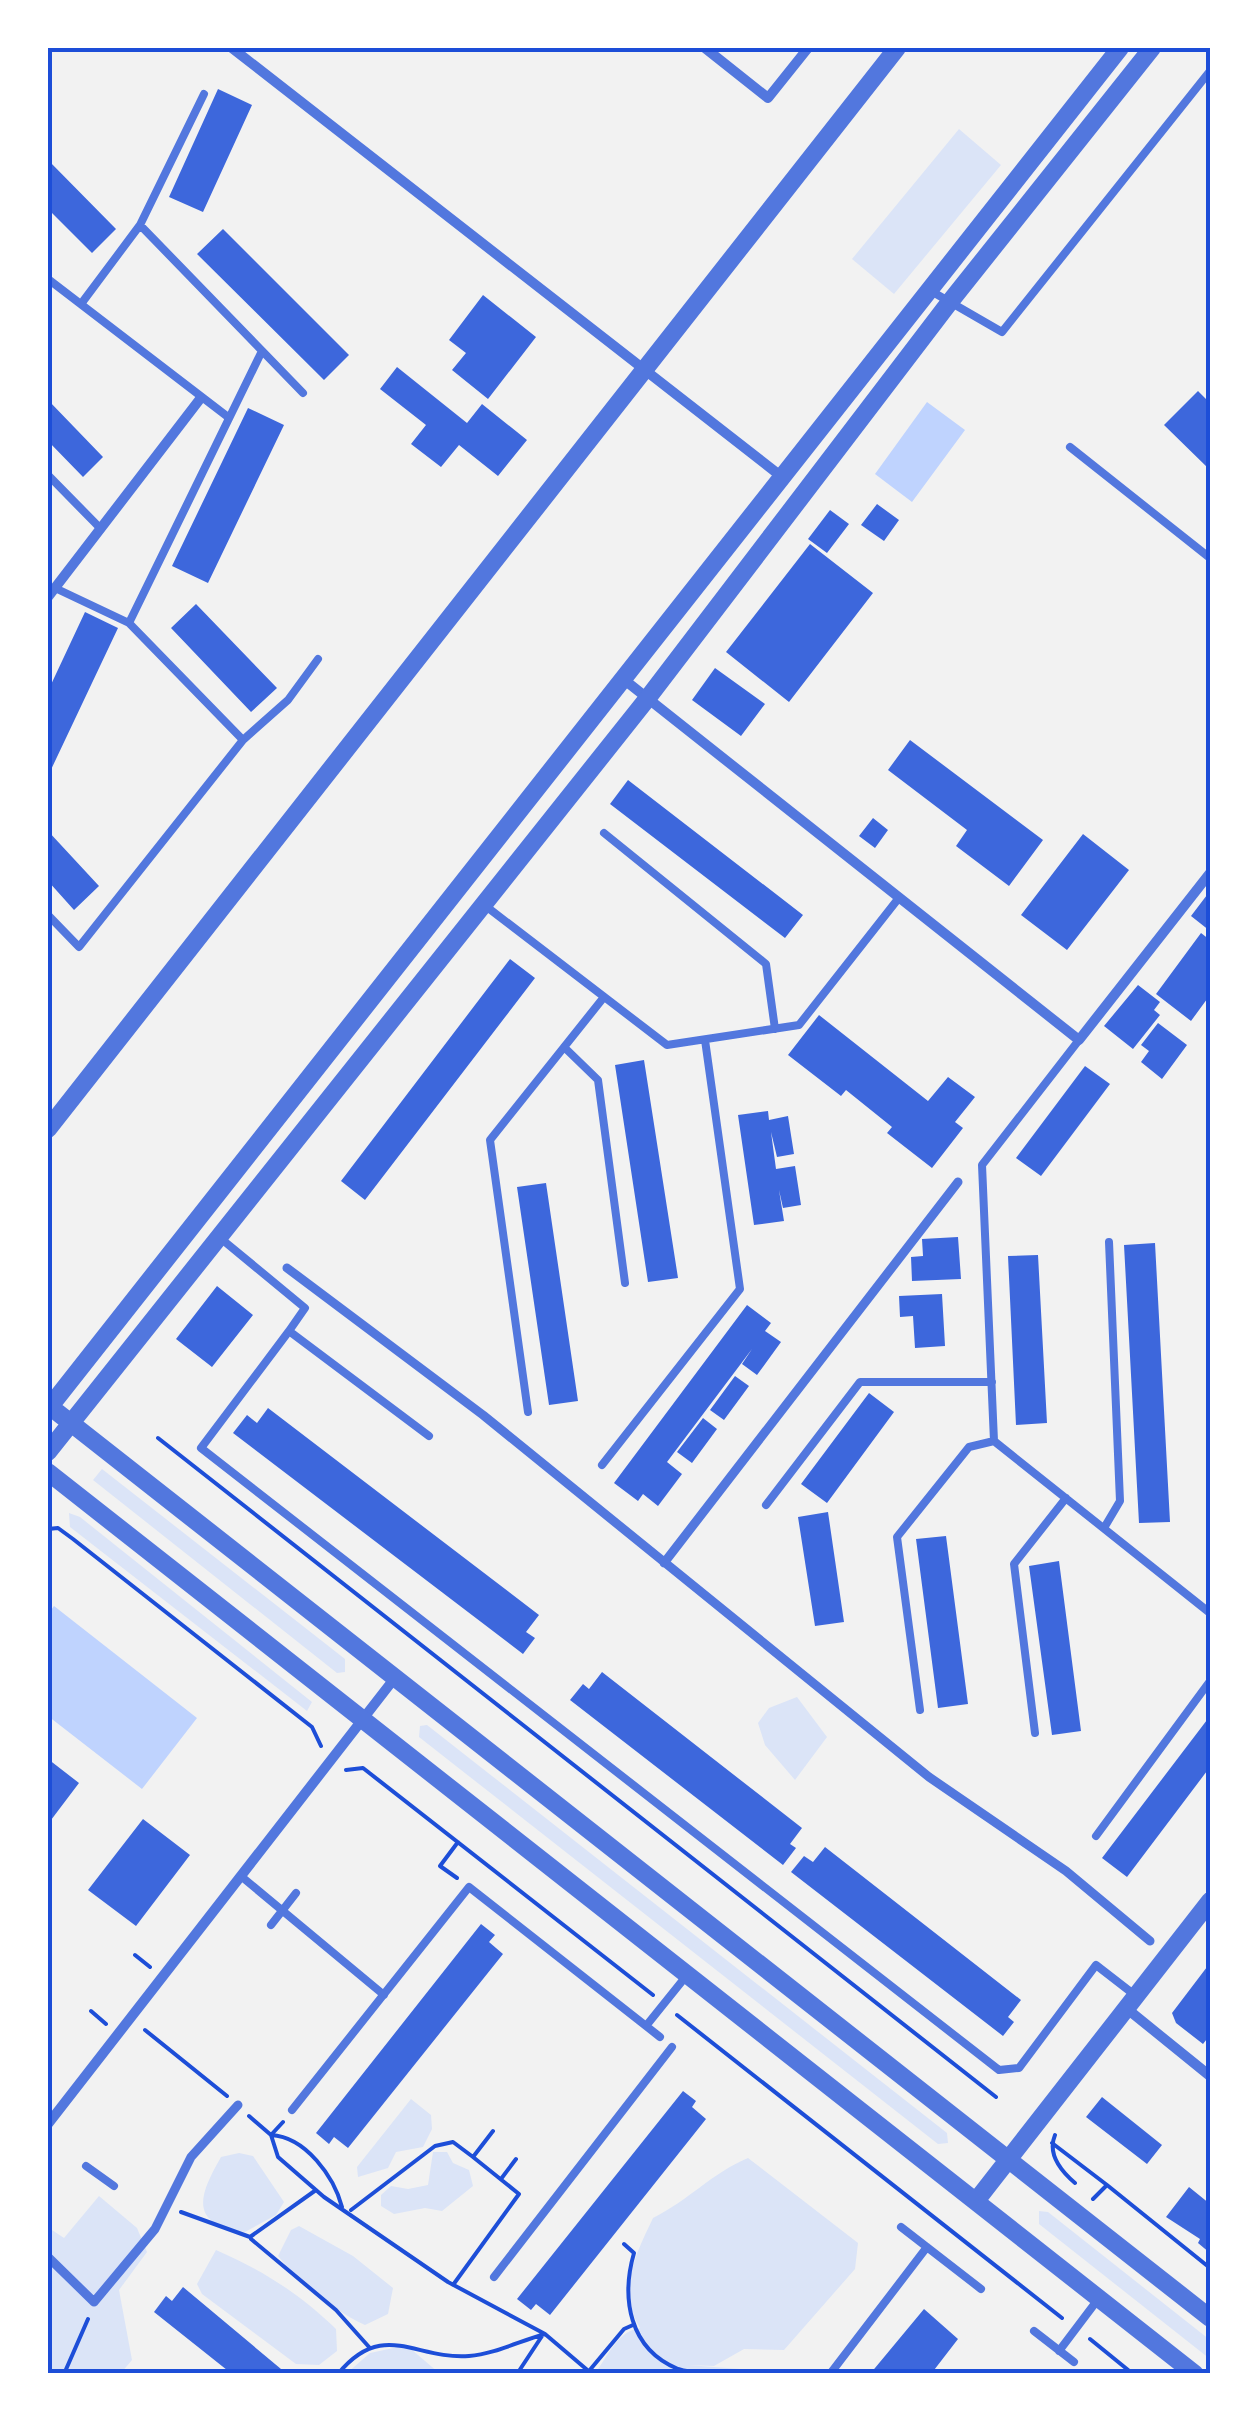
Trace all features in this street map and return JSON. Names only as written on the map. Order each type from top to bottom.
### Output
[{"type":"street","points":[[232,48],[782,477]]},
{"type":"street","points":[[705,48],[768,98],[808,48]]},
{"type":"street","points":[[48,1129],[897,48]]},
{"type":"street","points":[[1120,48],[48,1407],[1210,2318]]},
{"type":"street","points":[[48,1452],[647,699],[949,302],[1152,48]]},
{"type":"street","points":[[51,592],[200,399]]},
{"type":"street","points":[[622,678],[1079,1040],[1210,873]]},
{"type":"street","points":[[664,1564],[958,1182]]},
{"type":"street","points":[[286,1268],[483,1415],[929,1777],[1066,1871],[1150,1940]]},
{"type":"street","points":[[48,1472],[1195,2374]]},
{"type":"street","points":[[48,2124],[394,1679]]},
{"type":"street","points":[[976,2201],[1210,1901]]},
{"type":"street","points":[[1131,2002],[1210,2076]]},
{"type":"street","points":[[48,2257],[94,2302],[155,2229],[191,2157],[238,2106]]},
{"type":"lane","points":[[929,290],[1002,332],[1210,71]]},
{"type":"lane","points":[[80,304],[140,225],[204,94]]},
{"type":"lane","points":[[140,225],[302,393]]},
{"type":"lane","points":[[48,279],[228,417]]},
{"type":"lane","points":[[129,623],[261,353]]},
{"type":"lane","points":[[1070,447],[1210,558]]},
{"type":"lane","points":[[48,475],[100,529]]},
{"type":"lane","points":[[51,592],[129,623],[242,740]]},
{"type":"lane","points":[[48,915],[79,947],[242,740],[288,700],[318,659]]},
{"type":"lane","points":[[604,833],[766,964],[775,1029]]},
{"type":"lane","points":[[483,904],[667,1045],[799,1026],[898,899]]},
{"type":"lane","points":[[528,1412],[490,1140],[604,997]]},
{"type":"lane","points":[[602,1465],[740,1289],[705,1040]]},
{"type":"lane","points":[[1079,1040],[982,1165],[994,1441],[1210,1612]]},
{"type":"lane","points":[[564,1047],[598,1080],[624,1284]]},
{"type":"lane","points":[[219,1237],[305,1308],[200,1448],[999,2070],[1019,2068],[1096,1965],[1131,2002]]},
{"type":"lane","points":[[1104,1528],[1120,1502],[1109,1242]]},
{"type":"lane","points":[[289,1331],[429,1436]]},
{"type":"lane","points":[[766,1505],[860,1382],[992,1382]]},
{"type":"lane","points":[[920,1710],[897,1536],[970,1447],[994,1441]]},
{"type":"lane","points":[[1035,1733],[1014,1564],[1066,1498]]},
{"type":"lane","points":[[1096,1836],[1210,1681]]},
{"type":"lane","points":[[242,1876],[384,1995]]},
{"type":"lane","points":[[292,2110],[469,1887],[660,2037]]},
{"type":"lane","points":[[271,1924],[296,1893]]},
{"type":"lane","points":[[646,2026],[687,1974]]},
{"type":"lane","points":[[494,2277],[672,2047]]},
{"type":"lane","points":[[86,2166],[114,2186]]},
{"type":"lane","points":[[901,2227],[981,2289]]},
{"type":"lane","points":[[830,2374],[927,2247]]},
{"type":"lane","points":[[1059,2350],[1099,2298]]},
{"type":"lane","points":[[1034,2331],[1074,2362]]},
{"type":"path","points":[[158,1438],[996,2096]]},
{"type":"path","points":[[48,1529],[58,1528],[73,1539],[318,1732]]},
{"type":"path","points":[[363,1768],[654,1996]]},
{"type":"path","points":[[458,1842],[440,1866],[469,1887]]},
{"type":"path","points":[[669,2008],[1068,2322]]},
{"type":"path","points":[[142,2027],[271,2135],[291,2141],[327,2172],[336,2184],[342,2207]]},
{"type":"path","points":[[1060,2124],[1052,2143],[1061,2171],[1096,2201],[1107,2185]]},
{"type":"path","points":[[473,2157],[493,2131]]},
{"type":"path","points":[[271,2135],[278,2158],[316,2190],[453,2285],[545,2334],[591,2372],[624,2329],[633,2325]]},
{"type":"path","points":[[350,2211],[435,2146],[453,2142],[518,2194],[453,2285]]},
{"type":"path","points":[[1052,2143],[1210,2268]]},
{"type":"path","points":[[500,2179],[516,2159]]},
{"type":"path","points":[[250,2238],[316,2190]]},
{"type":"path","points":[[167,2206],[250,2238],[336,2310],[369,2347]]},
{"type":"path","points":[[624,2244],[634,2253],[627,2300],[633,2325],[656,2353],[678,2368],[726,2374]]},
{"type":"path","points":[[64,2374],[94,2302]]},
{"type":"path","points":[[338,2374],[369,2347],[408,2345],[455,2356],[474,2356],[545,2334]]},
{"type":"path","points":[[517,2374],[545,2334]]},
{"type":"path","points":[[1084,2335],[1133,2374]]},
{"type":"shaded area","points":[[959,129],[1001,165],[894,294],[852,259]]},
{"type":"shaded area","points":[[102,1469],[345,1659],[345,1672],[337,1673],[93,1480]]},
{"type":"shaded area","points":[[69,1513],[80,1517],[312,1702],[307,1711],[70,1527]]},
{"type":"shaded area","points":[[797,1697],[827,1737],[795,1780],[765,1745],[758,1723],[769,1708]]},
{"type":"shaded area","points":[[427,1725],[947,2133],[948,2143],[938,2144],[419,1737],[420,1726]]},
{"type":"shaded area","points":[[411,2099],[431,2115],[432,2129],[423,2147],[396,2152],[388,2168],[358,2177],[357,2167]]},
{"type":"shaded area","points":[[433,2152],[447,2152],[453,2163],[469,2170],[473,2186],[442,2211],[425,2208],[394,2214],[381,2206],[381,2195],[391,2186],[408,2189],[428,2185]]},
{"type":"shaded area","points":[[239,2153],[253,2156],[284,2202],[276,2215],[245,2232],[214,2223],[203,2206],[207,2184],[221,2157]]},
{"type":"shaded area","points":[[748,2158],[858,2243],[855,2269],[784,2350],[744,2349],[714,2366],[688,2365],[740,2369],[746,2373],[604,2374],[598,2369],[616,2343],[626,2333],[640,2328],[633,2314],[630,2286],[635,2259],[653,2218]]},
{"type":"shaded area","points":[[99,2196],[137,2228],[147,2252],[119,2290],[132,2360],[121,2373],[48,2374],[48,2235],[52,2230],[64,2238]]},
{"type":"shaded area","points":[[1039,2211],[1048,2212],[1210,2340],[1210,2359],[1039,2224]]},
{"type":"shaded area","points":[[299,2226],[353,2256],[393,2288],[388,2314],[365,2325],[330,2304],[297,2276],[278,2256],[291,2230]]},
{"type":"shaded area","points":[[216,2250],[264,2274],[308,2304],[336,2329],[337,2351],[319,2365],[296,2364],[202,2294],[197,2284]]},
{"type":"shaded area","points":[[398,2347],[411,2349],[439,2373],[346,2374],[370,2353]]},
{"type":"water","points":[[927,402],[965,430],[912,502],[875,474]]},
{"type":"water","points":[[54,1606],[197,1718],[142,1789],[48,1716],[48,1614]]},
{"type":"building","points":[[218,89],[252,105],[203,212],[169,197]]},
{"type":"building","points":[[48,160],[116,229],[92,253],[48,209]]},
{"type":"building","points":[[223,229],[349,355],[324,380],[197,254]]},
{"type":"building","points":[[483,295],[536,337],[488,399],[452,370],[466,353],[449,340]]},
{"type":"building","points":[[397,367],[467,423],[482,404],[527,440],[498,476],[459,445],[441,467],[411,444],[426,425],[380,389]]},
{"type":"building","points":[[1198,391],[1210,403],[1210,470],[1164,425]]},
{"type":"building","points":[[48,400],[103,457],[83,477],[48,441]]},
{"type":"building","points":[[248,408],[284,425],[208,583],[172,566]]},
{"type":"building","points":[[877,504],[899,520],[884,541],[861,525]]},
{"type":"building","points":[[830,510],[849,524],[827,553],[808,539]]},
{"type":"building","points":[[810,544],[873,593],[789,702],[726,652]]},
{"type":"building","points":[[196,604],[277,688],[251,712],[171,628]]},
{"type":"building","points":[[85,612],[118,628],[48,776],[48,691]]},
{"type":"building","points":[[715,668],[765,704],[741,736],[692,700]]},
{"type":"building","points":[[910,740],[1043,840],[1009,886],[956,846],[967,830],[888,770]]},
{"type":"building","points":[[628,780],[803,915],[785,938],[610,804]]},
{"type":"building","points":[[873,818],[888,830],[875,848],[859,836]]},
{"type":"building","points":[[48,831],[99,886],[74,910],[48,881]]},
{"type":"building","points":[[1083,834],[1129,870],[1067,950],[1021,915]]},
{"type":"building","points":[[1210,891],[1210,931],[1191,916]]},
{"type":"building","points":[[1201,933],[1210,940],[1210,995],[1191,1021],[1156,994]]},
{"type":"building","points":[[510,959],[535,978],[365,1200],[341,1181]]},
{"type":"building","points":[[1138,985],[1160,1002],[1154,1010],[1160,1015],[1133,1049],[1104,1026]]},
{"type":"building","points":[[819,1015],[928,1101],[948,1077],[975,1097],[955,1122],[963,1128],[932,1168],[887,1133],[892,1127],[846,1090],[841,1096],[788,1055]]},
{"type":"building","points":[[1158,1023],[1187,1045],[1162,1079],[1141,1062],[1149,1051],[1141,1045]]},
{"type":"building","points":[[644,1060],[678,1278],[648,1282],[615,1065]]},
{"type":"building","points":[[1085,1066],[1110,1084],[1041,1176],[1016,1158]]},
{"type":"building","points":[[768,1111],[769,1120],[788,1116],[794,1154],[777,1157],[771,1132],[776,1169],[795,1166],[801,1205],[783,1208],[779,1190],[784,1221],[754,1225],[738,1115]]},
{"type":"building","points":[[546,1183],[578,1401],[549,1405],[517,1187]]},
{"type":"building","points":[[958,1237],[961,1279],[912,1281],[911,1257],[923,1256],[922,1239]]},
{"type":"building","points":[[1155,1243],[1170,1522],[1139,1523],[1124,1245]]},
{"type":"building","points":[[1038,1255],[1047,1423],[1016,1425],[1008,1256]]},
{"type":"building","points":[[217,1286],[253,1315],[212,1367],[176,1339]]},
{"type":"building","points":[[942,1294],[945,1346],[915,1348],[913,1316],[900,1317],[899,1296]]},
{"type":"building","points":[[747,1305],[771,1323],[765,1331],[781,1342],[757,1375],[742,1364],[752,1349],[667,1462],[682,1474],[658,1506],[643,1494],[638,1501],[614,1483]]},
{"type":"building","points":[[735,1376],[749,1386],[724,1420],[710,1410]]},
{"type":"building","points":[[869,1393],[894,1412],[827,1503],[801,1484]]},
{"type":"building","points":[[268,1408],[539,1615],[526,1632],[535,1638],[523,1654],[233,1433],[247,1415],[257,1423]]},
{"type":"building","points":[[703,1418],[717,1429],[692,1463],[677,1452]]},
{"type":"building","points":[[828,1512],[844,1622],[815,1626],[798,1517]]},
{"type":"building","points":[[946,1536],[968,1704],[938,1708],[916,1539]]},
{"type":"building","points":[[1059,1561],[1081,1731],[1052,1735],[1029,1566]]},
{"type":"building","points":[[602,1672],[802,1828],[790,1844],[796,1848],[783,1865],[570,1700],[583,1684],[589,1689]]},
{"type":"building","points":[[1210,1716],[1210,1767],[1127,1877],[1102,1858]]},
{"type":"building","points":[[48,1759],[79,1783],[48,1824]]},
{"type":"building","points":[[143,1819],[190,1855],[136,1926],[88,1890]]},
{"type":"building","points":[[825,1847],[1021,2000],[1008,2017],[1014,2022],[1003,2036],[791,1872],[804,1856],[813,1862]]},
{"type":"building","points":[[481,1924],[495,1935],[489,1942],[503,1954],[348,2148],[334,2137],[329,2144],[316,2133]]},
{"type":"building","points":[[1210,1963],[1210,2035],[1203,2044],[1176,2023],[1172,2013]]},
{"type":"building","points":[[683,2091],[696,2101],[692,2107],[706,2119],[550,2315],[536,2304],[531,2310],[517,2299]]},
{"type":"building","points":[[1102,2097],[1162,2145],[1147,2164],[1086,2117]]},
{"type":"building","points":[[1189,2187],[1210,2204],[1210,2253],[1198,2243],[1200,2239],[1166,2217]]},
{"type":"building","points":[[183,2287],[287,2374],[232,2374],[154,2312],[166,2296],[172,2301]]},
{"type":"building","points":[[924,2309],[958,2339],[931,2374],[870,2374]]}]
